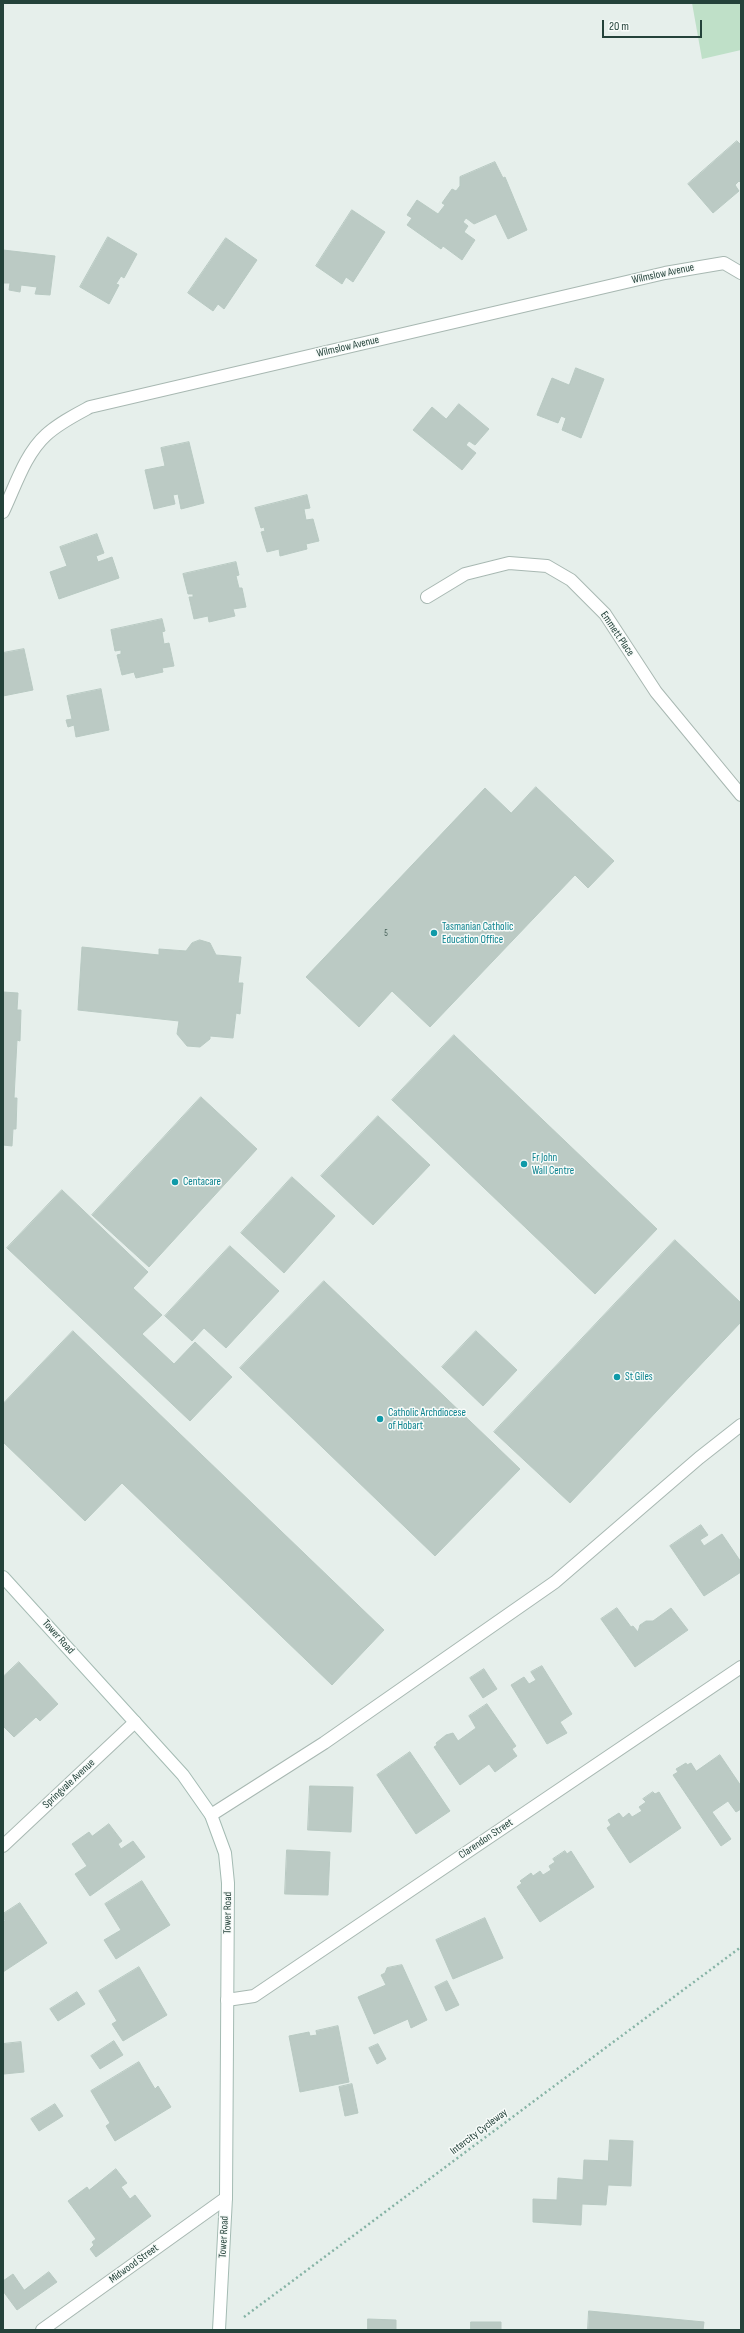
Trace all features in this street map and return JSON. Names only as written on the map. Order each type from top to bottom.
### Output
[{"type":"street","name":"Wilmslow Avenue","points":[[3,512],[29,458],[45,436],[67,419],[90,406],[665,273],[724,263],[741,273]]},
{"type":"street","name":"Emmett Place","points":[[427,597],[465,574],[509,563],[547,566],[571,580],[605,614],[656,692],[741,795]]},
{"type":"street","points":[[211,1815],[324,1743],[555,1582],[699,1458],[741,1425]]},
{"type":"street","name":"Tower Road","points":[[3,1577],[183,1775],[211,1815],[226,1854],[228,1876],[226,2198],[219,2330]]},
{"type":"street","name":"Clarendon Street","points":[[227,2000],[254,1996],[741,1666]]},
{"type":"street","name":"Springvale Avenue","points":[[3,1846],[135,1722]]},
{"type":"street","name":"Midwood Street","points":[[42,2330],[226,2198]]},
{"type":"path","name":"Intercity Cycleway","points":[[238,2321],[741,1947]]},
{"type":"green space","points":[[692,3],[741,3],[741,50],[702,59]]},
{"type":"building","points":[[737,141],[741,145],[741,183],[739,181],[735,185],[739,191],[713,213],[688,184]]},
{"type":"building","points":[[495,162],[503,178],[505,177],[527,230],[508,239],[496,214],[474,224],[466,218],[463,222],[468,226],[464,232],[475,240],[462,260],[443,246],[441,249],[407,225],[412,218],[407,215],[417,200],[438,214],[445,205],[442,203],[452,189],[456,191],[460,186],[460,177]]},
{"type":"building","points":[[352,210],[385,232],[353,282],[346,277],[342,284],[316,266]]},
{"type":"building","points":[[108,237],[137,254],[124,278],[121,276],[116,284],[119,285],[109,304],[80,287]]},
{"type":"building","points":[[226,238],[257,260],[224,309],[218,304],[213,311],[188,293]]},
{"type":"building","points":[[3,250],[55,256],[50,295],[35,294],[37,287],[21,285],[20,292],[9,290],[10,283],[3,283]]},
{"type":"building","points":[[576,368],[604,379],[581,438],[562,430],[566,418],[561,416],[558,423],[537,415],[552,378],[569,385]]},
{"type":"building","points":[[459,404],[489,429],[475,445],[469,441],[466,445],[476,453],[462,470],[413,430],[432,407],[446,419]]},
{"type":"building","points":[[189,442],[204,503],[181,509],[178,494],[173,495],[175,504],[154,509],[145,470],[165,466],[161,448]]},
{"type":"building","points":[[307,495],[310,508],[304,509],[306,520],[313,519],[319,541],[306,544],[307,549],[280,556],[279,549],[267,552],[261,532],[265,531],[264,527],[261,528],[255,508]]},
{"type":"building","points":[[97,534],[104,553],[96,556],[98,562],[112,557],[119,578],[59,599],[50,572],[67,566],[60,547]]},
{"type":"building","points":[[236,562],[239,575],[236,576],[239,588],[242,588],[246,607],[233,609],[235,616],[209,622],[208,616],[194,619],[189,597],[193,597],[193,594],[188,594],[183,574]]},
{"type":"building","points":[[162,619],[165,631],[162,632],[164,644],[169,643],[174,666],[162,668],[163,672],[136,678],[134,672],[122,675],[117,655],[121,654],[121,650],[115,651],[111,630]]},
{"type":"building","points":[[24,649],[33,690],[3,696],[3,653]]},
{"type":"building","points":[[101,689],[109,730],[76,737],[74,725],[68,727],[66,720],[72,719],[67,696]]},
{"type":"building","name":"Tasmanian Catholic Education Office","points":[[536,787],[614,861],[588,888],[575,875],[430,1027],[392,991],[359,1027],[306,977],[485,788],[511,813]]},
{"type":"building","points":[[200,940],[210,943],[216,955],[241,957],[238,983],[243,983],[240,1014],[236,1013],[233,1038],[210,1036],[210,1039],[200,1047],[187,1046],[177,1034],[179,1021],[78,1010],[82,947],[159,955],[159,949],[186,951],[192,943]]},
{"type":"building","points":[[3,992],[18,993],[17,1010],[21,1010],[20,1041],[17,1040],[14,1098],[17,1098],[16,1129],[13,1129],[12,1146],[3,1145]]},
{"type":"building","name":"Fr John Wall Centre","points":[[454,1035],[657,1229],[595,1294],[392,1100]]},
{"type":"building","name":"Centacare","points":[[201,1097],[257,1149],[149,1267],[92,1215]]},
{"type":"building","points":[[378,1116],[430,1165],[373,1225],[321,1176]]},
{"type":"building","points":[[292,1177],[335,1216],[284,1273],[241,1233]]},
{"type":"building","points":[[62,1190],[148,1272],[133,1288],[162,1315],[142,1334],[174,1364],[195,1342],[232,1377],[190,1421],[7,1248]]},
{"type":"building","name":"St Giles","points":[[675,1240],[741,1303],[741,1322],[570,1503],[494,1432]]},
{"type":"building","points":[[230,1246],[279,1291],[226,1348],[204,1328],[192,1341],[165,1316]]},
{"type":"building","name":"Catholic Archdiocese of Hobart","points":[[324,1281],[520,1469],[435,1556],[240,1368]]},
{"type":"building","points":[[73,1331],[384,1630],[332,1685],[122,1483],[85,1521],[3,1442],[3,1404]]},
{"type":"building","points":[[476,1331],[517,1370],[483,1406],[442,1367]]},
{"type":"building","points":[[701,1525],[708,1535],[700,1540],[704,1546],[722,1534],[741,1562],[741,1572],[704,1596],[670,1546]]},
{"type":"building","points":[[617,1608],[631,1627],[633,1626],[638,1632],[640,1625],[646,1621],[653,1621],[671,1608],[688,1630],[635,1667],[601,1619]]},
{"type":"building","points":[[19,1662],[58,1704],[40,1721],[36,1717],[14,1737],[3,1726],[3,1677]]},
{"type":"building","points":[[542,1666],[572,1714],[560,1722],[567,1733],[547,1744],[511,1685],[524,1677],[529,1684],[536,1680],[531,1672]]},
{"type":"building","points":[[484,1669],[497,1689],[483,1698],[470,1678]]},
{"type":"building","points":[[487,1704],[516,1746],[512,1749],[517,1756],[495,1772],[489,1764],[460,1785],[434,1747],[437,1745],[436,1743],[446,1735],[453,1733],[458,1741],[476,1728],[469,1716]]},
{"type":"building","points":[[410,1752],[450,1811],[416,1834],[377,1775]]},
{"type":"building","points":[[720,1755],[741,1786],[741,1809],[736,1812],[728,1801],[712,1812],[731,1839],[721,1846],[673,1775],[678,1772],[676,1769],[686,1763],[687,1765],[691,1763],[696,1771]]},
{"type":"building","points":[[310,1786],[353,1787],[351,1832],[308,1830]]},
{"type":"building","points":[[653,1792],[655,1794],[659,1792],[681,1828],[630,1863],[607,1828],[611,1825],[608,1820],[619,1813],[623,1818],[629,1813],[632,1817],[642,1811],[639,1807],[646,1802],[643,1799]]},
{"type":"building","points":[[109,1824],[122,1841],[118,1844],[121,1849],[133,1841],[145,1857],[90,1896],[75,1874],[87,1866],[72,1844],[89,1832],[92,1836]]},
{"type":"building","points":[[287,1850],[330,1852],[328,1895],[285,1894]]},
{"type":"building","points":[[565,1851],[567,1854],[571,1851],[594,1887],[540,1922],[517,1887],[522,1883],[520,1881],[531,1873],[533,1876],[540,1871],[543,1875],[551,1870],[549,1866],[555,1862],[553,1859]]},
{"type":"building","points":[[142,1881],[170,1925],[116,1959],[104,1940],[121,1930],[105,1904]]},
{"type":"building","points":[[20,1903],[47,1943],[3,1972],[3,1923],[5,1921],[3,1914]]},
{"type":"building","points":[[485,1918],[503,1958],[453,1979],[436,1940]]},
{"type":"building","points":[[402,1965],[427,2020],[411,2028],[408,2019],[374,2034],[358,1997],[386,1985],[381,1975],[385,1973],[387,1968]]},
{"type":"building","points":[[139,1967],[167,2015],[123,2041],[112,2024],[117,2021],[99,1991]]},
{"type":"building","points":[[447,1981],[459,2005],[446,2011],[435,1987]]},
{"type":"building","points":[[77,1992],[85,2004],[58,2021],[50,2009]]},
{"type":"building","points":[[338,2026],[349,2082],[300,2092],[289,2036],[309,2032],[310,2036],[317,2035],[316,2031]]},
{"type":"building","points":[[114,2041],[123,2055],[100,2069],[91,2056]]},
{"type":"building","points":[[21,2042],[24,2072],[4,2074],[3,2044]]},
{"type":"building","points":[[378,2044],[386,2059],[377,2064],[369,2048]]},
{"type":"building","points":[[139,2062],[155,2089],[158,2086],[171,2107],[115,2141],[106,2126],[110,2123],[91,2091]]},
{"type":"building","points":[[352,2084],[358,2113],[345,2116],[339,2087]]},
{"type":"building","points":[[55,2104],[63,2116],[39,2131],[31,2119]]},
{"type":"building","points":[[610,2140],[633,2141],[631,2186],[608,2185],[606,2205],[582,2204],[581,2225],[533,2222],[533,2199],[557,2200],[558,2178],[583,2180],[584,2160],[608,2161]]},
{"type":"building","points":[[116,2169],[127,2183],[121,2187],[130,2199],[135,2195],[151,2216],[96,2257],[90,2249],[94,2245],[92,2242],[96,2239],[68,2201],[87,2187],[89,2190]]},
{"type":"building","points":[[49,2272],[57,2282],[17,2310],[3,2291],[3,2281],[13,2274],[24,2290]]},
{"type":"building","points":[[589,2311],[704,2322],[703,2330],[588,2330]]},
{"type":"building","points":[[368,2319],[396,2320],[396,2330],[368,2330]]},
{"type":"building","points":[[471,2322],[501,2322],[501,2330],[471,2330]]},
{"type":"place","name":"Tasmanian Catholic Education Office","points":[[434,933]]},
{"type":"place","name":"Fr John Wall Centre","points":[[524,1164]]},
{"type":"place","name":"Centacare","points":[[175,1182]]},
{"type":"place","name":"St Giles","points":[[617,1377]]},
{"type":"place","name":"Catholic Archdiocese of Hobart","points":[[380,1419]]}]
